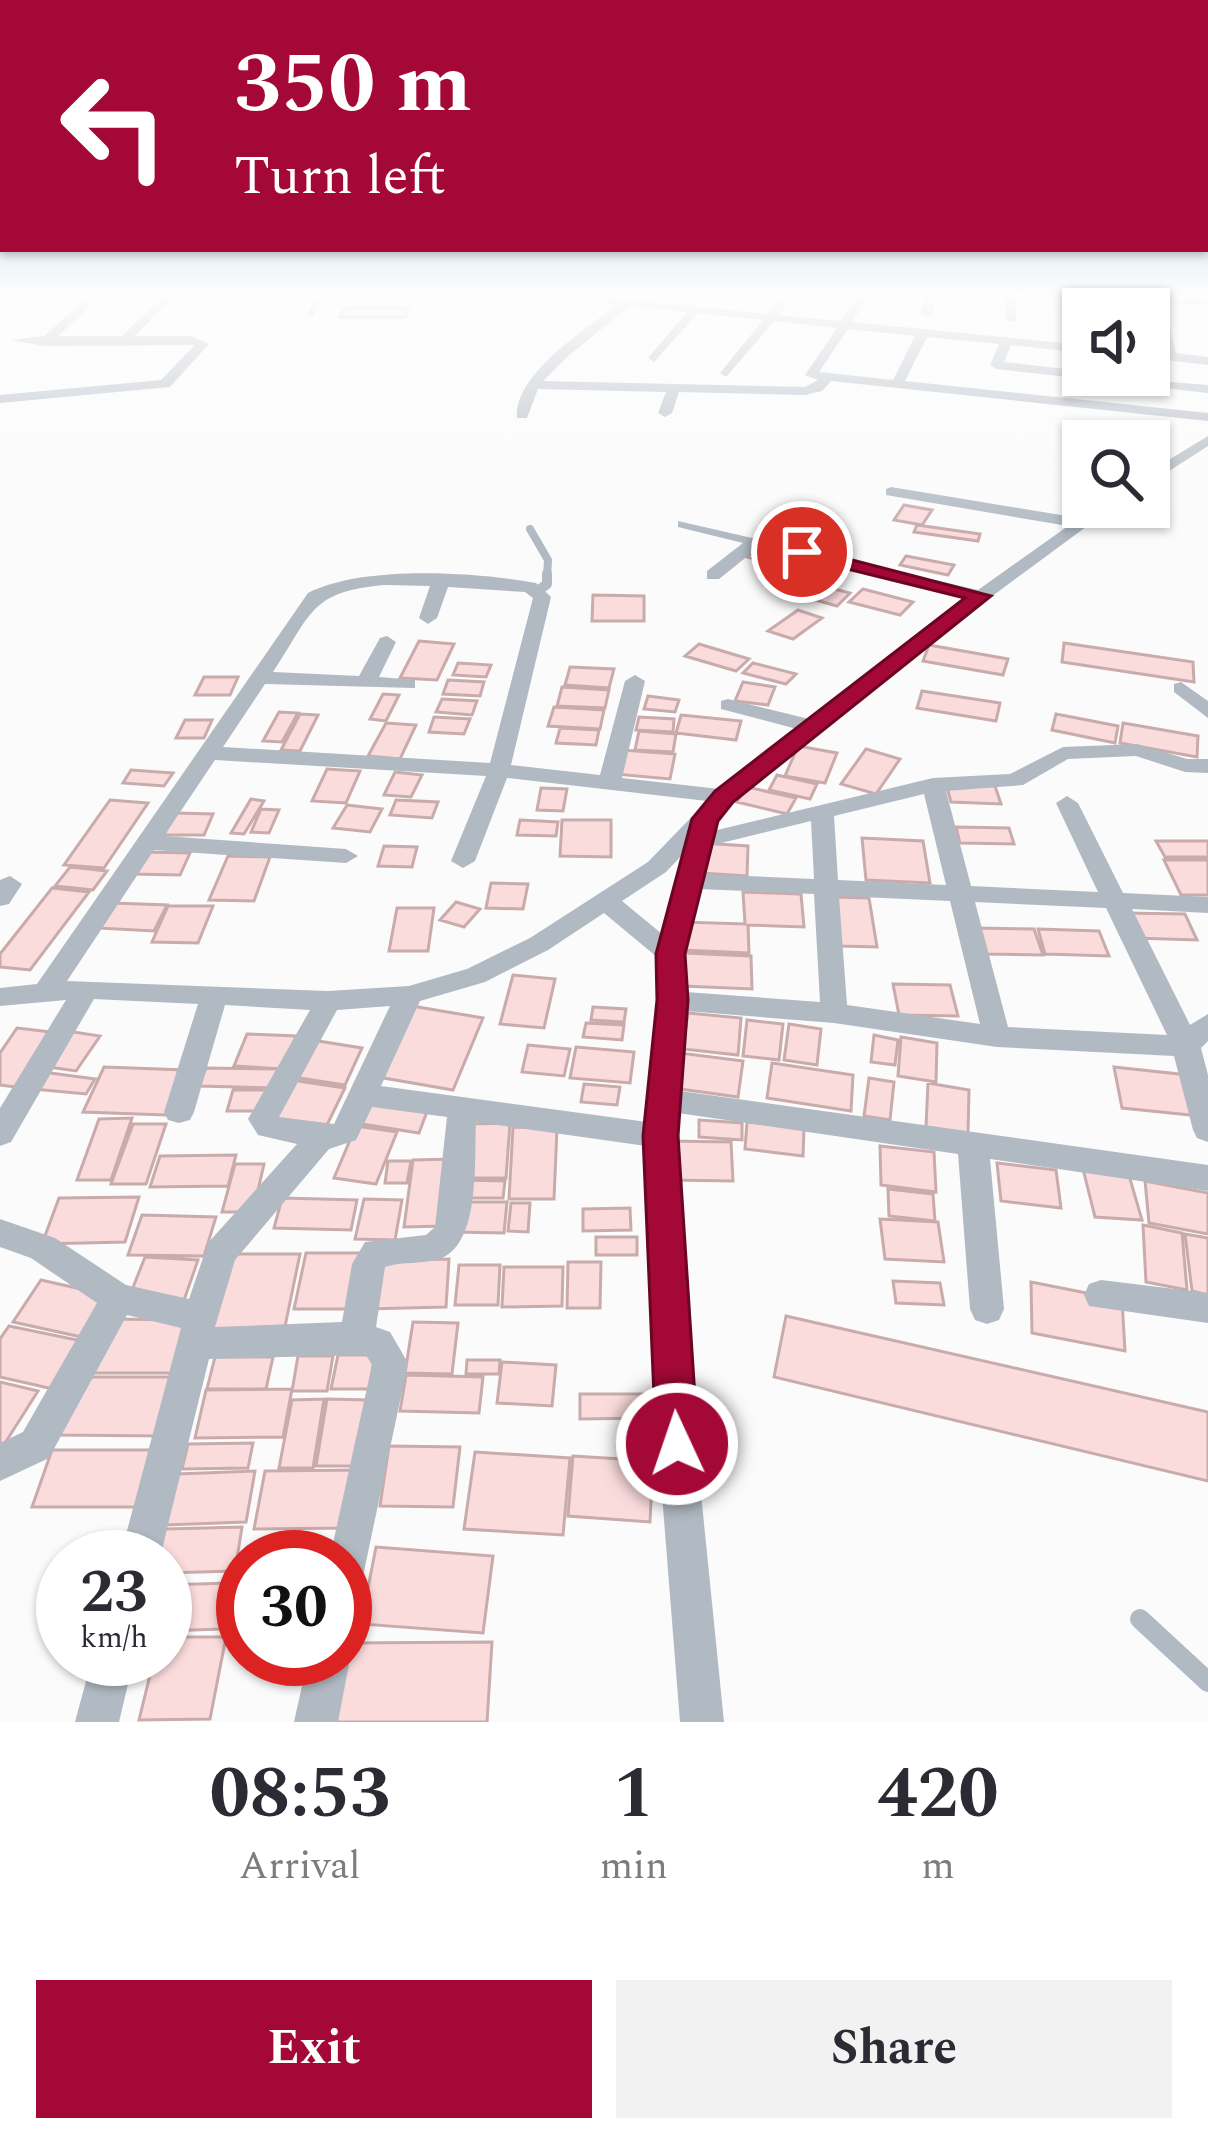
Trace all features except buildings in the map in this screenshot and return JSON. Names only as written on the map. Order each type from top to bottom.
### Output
[{"type":"street","points":[[0,399],[165,385],[173,376]]},
{"type":"street","points":[[522,416],[522,404],[543,376]]},
{"type":"street","points":[[898,383],[901,376]]},
{"type":"street","points":[[1096,376],[1208,389]]},
{"type":"street","points":[[535,385],[805,391],[817,388],[828,377],[1208,417]]},
{"type":"street","points":[[665,413],[674,388]]},
{"type":"street","points":[[1170,466],[1204,446]]},
{"type":"street","points":[[891,492],[1062,520]]},
{"type":"street","points":[[684,524],[981,596]]},
{"type":"street","points":[[0,997],[86,988],[328,1000],[409,995],[476,976],[607,902],[657,867],[702,830],[724,796],[1074,528]]},
{"type":"street","points":[[713,574],[757,542]]},
{"type":"street","points":[[47,990],[314,597],[326,587],[362,582],[440,584],[538,591],[542,597],[499,770],[463,861]]},
{"type":"street","points":[[428,618],[440,584]]},
{"type":"street","points":[[366,682],[387,642]]},
{"type":"street","points":[[263,677],[408,684]]},
{"type":"street","points":[[610,781],[634,681]]},
{"type":"street","points":[[1181,688],[1208,712]]},
{"type":"street","points":[[728,705],[814,727]]},
{"type":"street","points":[[702,830],[822,814],[933,785],[1016,780],[1064,753],[1088,749],[1137,750],[1206,770]]},
{"type":"street","points":[[211,753],[499,770],[724,796]]},
{"type":"street","points":[[933,785],[997,1037]]},
{"type":"street","points":[[1067,803],[1186,1046],[1208,1130]]},
{"type":"street","points":[[822,814],[834,1013]]},
{"type":"street","points":[[702,830],[670,954],[673,1000],[661,1136],[677,1444],[702,1722]]},
{"type":"street","points":[[146,842],[346,856]]},
{"type":"street","points":[[692,881],[1208,905]]},
{"type":"street","points":[[607,902],[670,954]]},
{"type":"street","points":[[0,1133],[86,988]]},
{"type":"street","points":[[328,1000],[263,1119],[269,1127],[332,1138],[345,1132],[409,995]]},
{"type":"street","points":[[179,1112],[214,996]]},
{"type":"street","points":[[673,1000],[834,1013],[997,1037],[1186,1046],[1208,1024]]},
{"type":"street","points":[[365,1094],[661,1136]]},
{"type":"street","points":[[663,1100],[1208,1178]]},
{"type":"street","points":[[357,1337],[372,1258],[386,1250],[424,1251],[447,1239],[453,1226],[462,1111]]},
{"type":"street","points":[[147,1530],[220,1253],[322,1136]]},
{"type":"street","points":[[973,1145],[987,1310]]},
{"type":"street","points":[[0,1233],[44,1248],[118,1298],[198,1331],[357,1337],[378,1342],[390,1363],[356,1530]]},
{"type":"street","points":[[1101,1294],[1208,1309]]},
{"type":"street","points":[[0,1463],[36,1445],[118,1298]]},
{"type":"street","points":[[97,1722],[106,1686]]},
{"type":"street","points":[[316,1722],[323,1686]]},
{"type":"lane","points":[[530,530],[548,560],[547,584],[538,591]]},
{"type":"lane","points":[[1140,1619],[1208,1682]]},
{"type":"route","points":[[677,1444],[661,1136],[673,1000],[670,954],[705,819],[724,796],[981,596],[802,552]]}]
